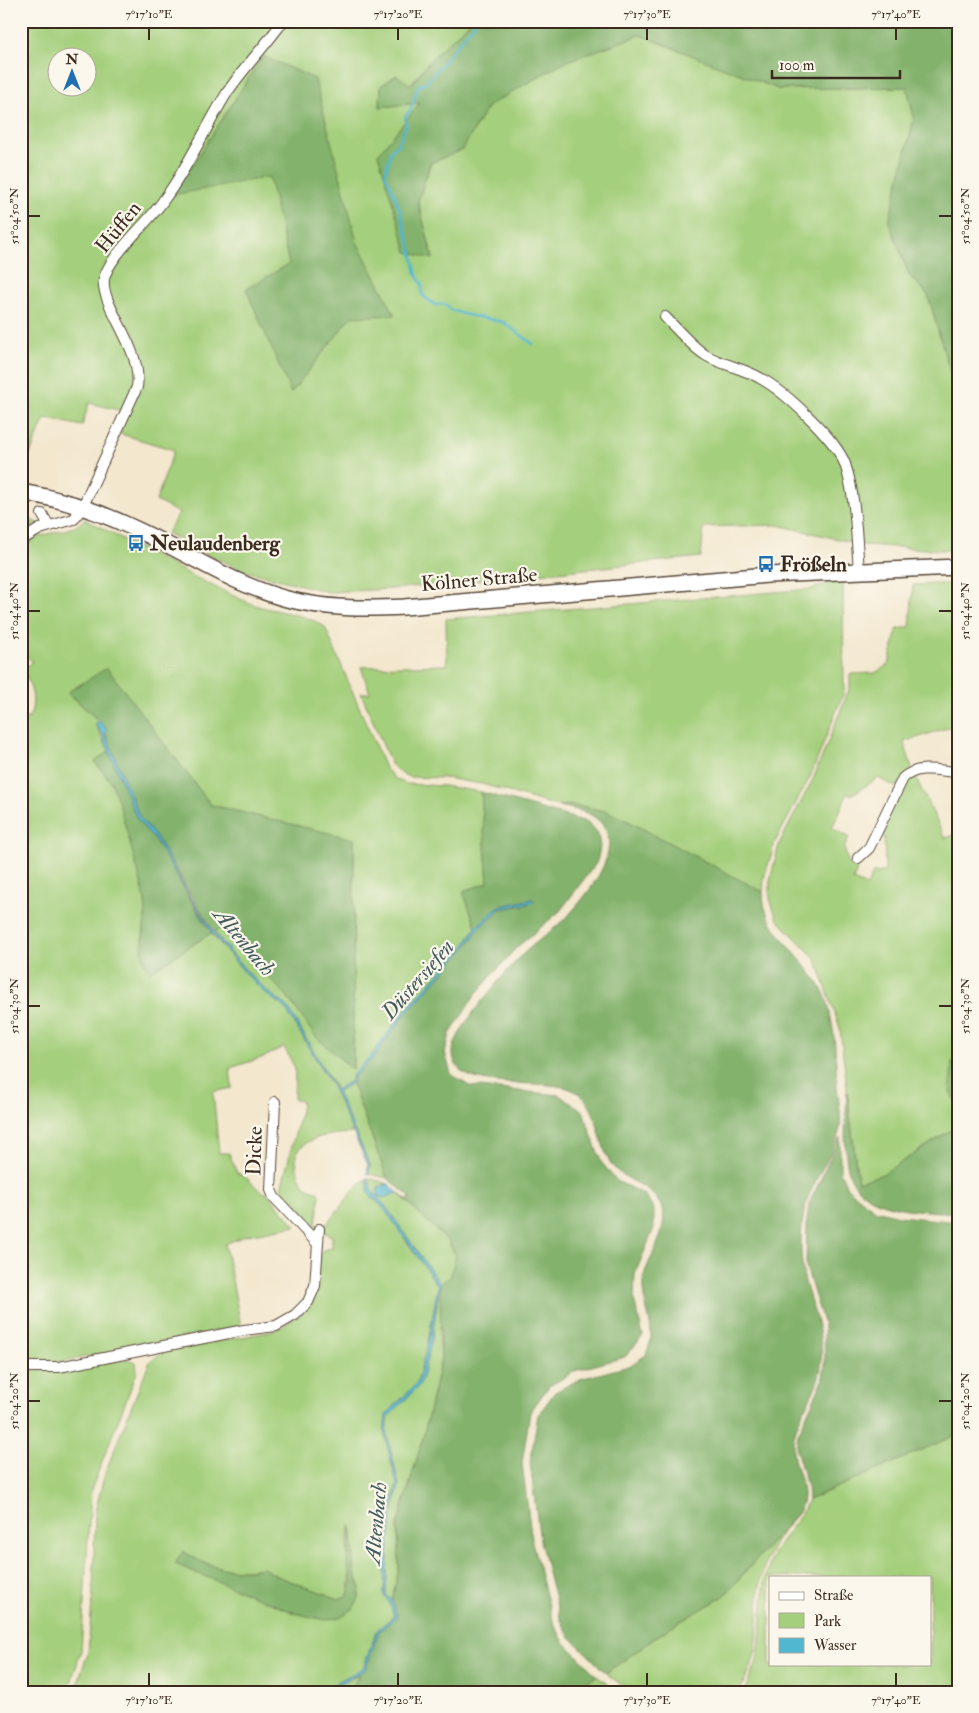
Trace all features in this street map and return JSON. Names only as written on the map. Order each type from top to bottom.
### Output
[{"type":"main road","name":"Kölner Straße","points":[[21,492],[83,506],[140,531],[216,572],[251,587],[287,599],[324,606],[364,609],[404,607],[847,570],[958,567]]},
{"type":"street","name":"Hüffen","points":[[83,506],[138,386],[139,375],[130,344],[106,293],[104,281],[108,266],[164,201],[226,94],[283,21]]},
{"type":"street","points":[[665,317],[706,355],[760,378],[801,411],[834,446],[844,462],[849,482],[847,570]]},
{"type":"street","points":[[21,540],[49,526],[74,519],[83,506]]},
{"type":"street","points":[[42,514],[49,526]]},
{"type":"street","points":[[858,858],[869,848],[903,778],[910,773],[924,769],[958,772]]},
{"type":"street","name":"Dicke","points":[[275,1102],[271,1190],[274,1197],[318,1243]]},
{"type":"street","points":[[21,1367],[59,1367],[244,1330],[276,1326],[295,1315],[308,1302],[315,1286],[319,1229]]},
{"type":"green space","points":[[21,21],[471,21],[433,57],[410,85],[381,86],[380,107],[420,103],[378,155],[433,258],[418,201],[431,163],[462,150],[488,106],[562,63],[640,35],[778,89],[907,87],[914,118],[889,222],[909,275],[928,295],[954,386],[958,389],[958,551],[864,545],[777,525],[704,527],[701,557],[393,589],[329,592],[245,571],[204,553],[167,533],[179,513],[156,501],[174,450],[121,434],[123,411],[89,403],[82,426],[45,418],[21,476]]},
{"type":"green space","points":[[471,21],[958,21],[958,389],[954,387],[928,295],[909,275],[889,222],[914,118],[907,87],[778,89],[640,35],[562,63],[488,106],[462,150],[430,163],[418,202],[433,259],[407,252],[378,154],[420,103],[380,107],[381,86],[396,75],[411,85],[433,57]]},
{"type":"green space","points":[[263,56],[315,79],[357,242],[395,315],[351,317],[291,393],[246,289],[289,264],[269,177],[173,195]]},
{"type":"green space","points":[[21,514],[39,524],[21,534]]},
{"type":"green space","points":[[85,519],[187,573],[249,603],[309,619],[325,627],[385,768],[395,779],[407,784],[444,786],[481,792],[488,883],[463,891],[476,927],[465,945],[403,1012],[371,1056],[353,1074],[351,1081],[336,1090],[287,1006],[268,992],[248,973],[214,932],[219,928],[287,996],[316,1037],[353,1069],[354,840],[211,805],[107,669],[68,693],[99,721],[95,724],[109,751],[95,762],[111,782],[119,800],[143,890],[146,908],[143,936],[150,972],[211,933],[246,974],[266,994],[285,1008],[331,1084],[353,1133],[329,1135],[314,1139],[296,1154],[300,1178],[307,1187],[318,1191],[320,1195],[315,1232],[311,1233],[300,1217],[279,1197],[301,1110],[302,1101],[294,1100],[295,1068],[284,1047],[264,1057],[230,1068],[232,1088],[213,1092],[219,1153],[229,1153],[237,1173],[246,1177],[260,1190],[268,1194],[296,1226],[247,1235],[225,1244],[241,1326],[65,1361],[36,1362],[21,1360],[21,718],[29,718],[33,699],[31,687],[23,670],[32,661],[21,652],[21,547],[37,537],[75,527]]},
{"type":"green space","points":[[843,579],[844,692],[811,775],[775,842],[764,878],[763,892],[624,819],[587,807],[557,806],[482,784],[445,778],[409,777],[399,772],[391,764],[361,693],[370,693],[361,667],[447,665],[446,619],[811,589]]},
{"type":"green space","points":[[958,583],[958,705],[953,726],[904,742],[912,768],[896,787],[878,778],[851,795],[848,793],[832,828],[849,837],[844,848],[849,865],[857,870],[853,880],[867,886],[873,873],[885,872],[884,824],[904,784],[914,774],[945,838],[958,834],[958,1060],[952,1062],[952,1098],[958,1103],[958,1126],[881,1175],[858,1182],[840,1028],[816,959],[777,919],[770,899],[770,880],[779,844],[814,777],[850,687],[850,674],[875,673],[889,664],[897,629],[910,627],[913,585]]},
{"type":"green space","points":[[107,668],[211,805],[354,839],[353,1070],[316,1037],[287,996],[220,929],[214,932],[157,838],[140,818],[105,733],[108,730],[68,692]]},
{"type":"green space","points":[[109,751],[137,819],[155,840],[211,933],[150,972],[145,965],[142,952],[146,908],[143,890],[118,800],[111,782],[95,762]]},
{"type":"green space","points":[[481,792],[587,822],[598,833],[600,847],[597,862],[560,911],[516,948],[475,995],[450,1034],[445,1053],[451,1074],[469,1086],[559,1095],[583,1111],[601,1162],[617,1181],[645,1195],[654,1209],[654,1228],[635,1274],[634,1299],[643,1336],[625,1357],[577,1370],[549,1386],[530,1412],[522,1463],[532,1542],[553,1621],[563,1641],[597,1676],[565,1692],[348,1692],[360,1675],[349,1678],[365,1670],[379,1631],[397,1617],[392,1601],[399,1568],[398,1524],[424,1434],[441,1359],[440,1284],[450,1277],[456,1256],[448,1241],[396,1191],[408,1201],[410,1197],[387,1178],[352,1083],[354,1076],[373,1058],[405,1014],[467,946],[478,929],[500,909],[526,905],[532,899],[498,907],[476,927],[463,891],[488,883]]},
{"type":"green space","points":[[573,805],[606,811],[624,819],[763,892],[764,906],[769,919],[777,932],[817,981],[826,997],[834,1037],[841,1118],[837,1140],[809,1194],[802,1226],[803,1274],[817,1323],[822,1354],[819,1377],[794,1436],[795,1464],[802,1488],[802,1504],[798,1512],[724,1596],[669,1628],[606,1673],[569,1636],[560,1618],[540,1541],[530,1463],[538,1415],[555,1392],[580,1379],[629,1366],[646,1355],[651,1339],[651,1329],[644,1298],[643,1283],[644,1275],[662,1230],[663,1212],[654,1196],[624,1176],[612,1165],[604,1148],[593,1113],[578,1093],[565,1087],[486,1081],[469,1076],[458,1067],[453,1053],[455,1043],[461,1031],[481,1002],[522,955],[567,917],[586,895],[603,867],[608,852],[608,838],[603,826],[587,813],[557,806]]},
{"type":"green space","points":[[958,1060],[958,1103],[950,1092],[952,1062]]},
{"type":"green space","points":[[352,1083],[387,1178],[369,1174],[370,1165],[337,1092]]},
{"type":"green space","points":[[847,1092],[858,1182],[881,1175],[958,1126],[958,1213],[893,1206],[864,1194],[854,1183],[848,1169],[845,1131]]},
{"type":"green space","points":[[840,1137],[840,1171],[847,1188],[875,1210],[899,1216],[958,1222],[958,1434],[808,1500],[807,1486],[796,1449],[798,1434],[822,1382],[825,1366],[824,1325],[806,1267],[807,1220],[809,1204]]},
{"type":"green space","points":[[367,1178],[368,1192],[385,1210],[438,1286],[428,1343],[417,1383],[386,1415],[384,1432],[397,1485],[391,1509],[385,1556],[384,1595],[389,1602],[394,1616],[377,1630],[363,1668],[319,1692],[75,1692],[88,1652],[93,1590],[95,1512],[105,1473],[149,1363],[162,1352],[263,1333],[280,1328],[305,1311],[320,1254],[323,1250],[332,1248],[332,1236],[321,1231],[358,1185]],"holes":[[[351,1526],[355,1574],[360,1586],[325,1620],[295,1613],[176,1564],[183,1551],[192,1557],[221,1568],[242,1570],[263,1568],[279,1577],[339,1599],[348,1595],[350,1587],[348,1543]]]},
{"type":"green space","points":[[369,1178],[389,1184],[381,1185],[377,1191],[398,1193],[448,1241],[456,1256],[439,1331],[441,1358],[424,1434],[398,1524],[399,1568],[392,1601],[386,1594],[388,1556],[393,1510],[399,1485],[386,1431],[389,1416],[420,1385],[431,1343],[440,1284],[387,1208],[371,1190]]},
{"type":"green space","points":[[127,1359],[136,1362],[137,1372],[91,1490],[81,1651],[68,1692],[21,1692],[21,1370],[66,1370]]},
{"type":"green space","points":[[958,1434],[958,1692],[819,1692],[806,1687],[786,1692],[744,1692],[756,1664],[759,1649],[765,1580],[768,1569],[774,1552],[804,1509],[808,1500]]},
{"type":"green space","points":[[798,1512],[775,1543],[763,1569],[755,1654],[739,1692],[630,1692],[606,1673],[669,1628],[724,1596]]},
{"type":"green space","points":[[351,1525],[355,1573],[360,1586],[359,1598],[353,1609],[340,1617],[325,1620],[295,1613],[175,1564],[183,1551],[192,1557],[221,1568],[253,1570],[263,1568],[279,1577],[339,1599],[348,1595],[352,1581],[347,1564]]},
{"type":"green space","points":[[360,1675],[348,1692],[325,1692]]},
{"type":"green space","points":[[597,1676],[618,1692],[565,1692]]},
{"type":"water","points":[[99,721],[108,731],[105,733],[140,818],[157,838],[192,899],[214,932],[248,973],[268,992],[287,1006],[336,1090],[351,1081],[353,1074],[371,1056],[403,1012],[465,945],[476,927],[498,907],[533,899],[534,902],[500,909],[478,929],[467,946],[405,1014],[373,1058],[354,1076],[352,1083],[337,1092],[370,1165],[369,1174],[367,1174],[368,1165],[331,1084],[285,1008],[266,994],[246,974],[212,933],[155,840],[137,819],[102,734],[95,724]]},
{"type":"water","points":[[367,1178],[369,1178],[371,1190],[387,1208],[440,1284],[431,1343],[420,1385],[389,1416],[386,1431],[399,1485],[393,1510],[386,1594],[392,1601],[397,1617],[379,1631],[365,1670],[325,1692],[319,1692],[363,1668],[377,1630],[394,1616],[389,1602],[384,1595],[385,1556],[391,1509],[397,1485],[384,1432],[386,1415],[417,1383],[428,1343],[438,1286],[385,1210],[368,1192]]},
{"type":"water","points":[[389,1184],[398,1193],[383,1198],[378,1196],[378,1188]]},
{"type":"waterway","points":[[477,21],[427,82],[418,86],[412,107],[405,117],[406,126],[398,144],[391,150],[385,175],[402,217],[416,273],[422,283],[422,295],[435,305],[445,304],[451,310],[463,314],[503,322],[533,344]]},
{"type":"place","name":"Neulaudenberg","points":[[136,543]]},
{"type":"place","name":"Frößeln","points":[[766,564]]},
{"type":"water label","name":"Altenbach","points":[[245,941]]},
{"type":"water label","name":"Düstersiefen","points":[[417,979]]},
{"type":"water label","name":"Altenbach","points":[[375,1523]]}]
